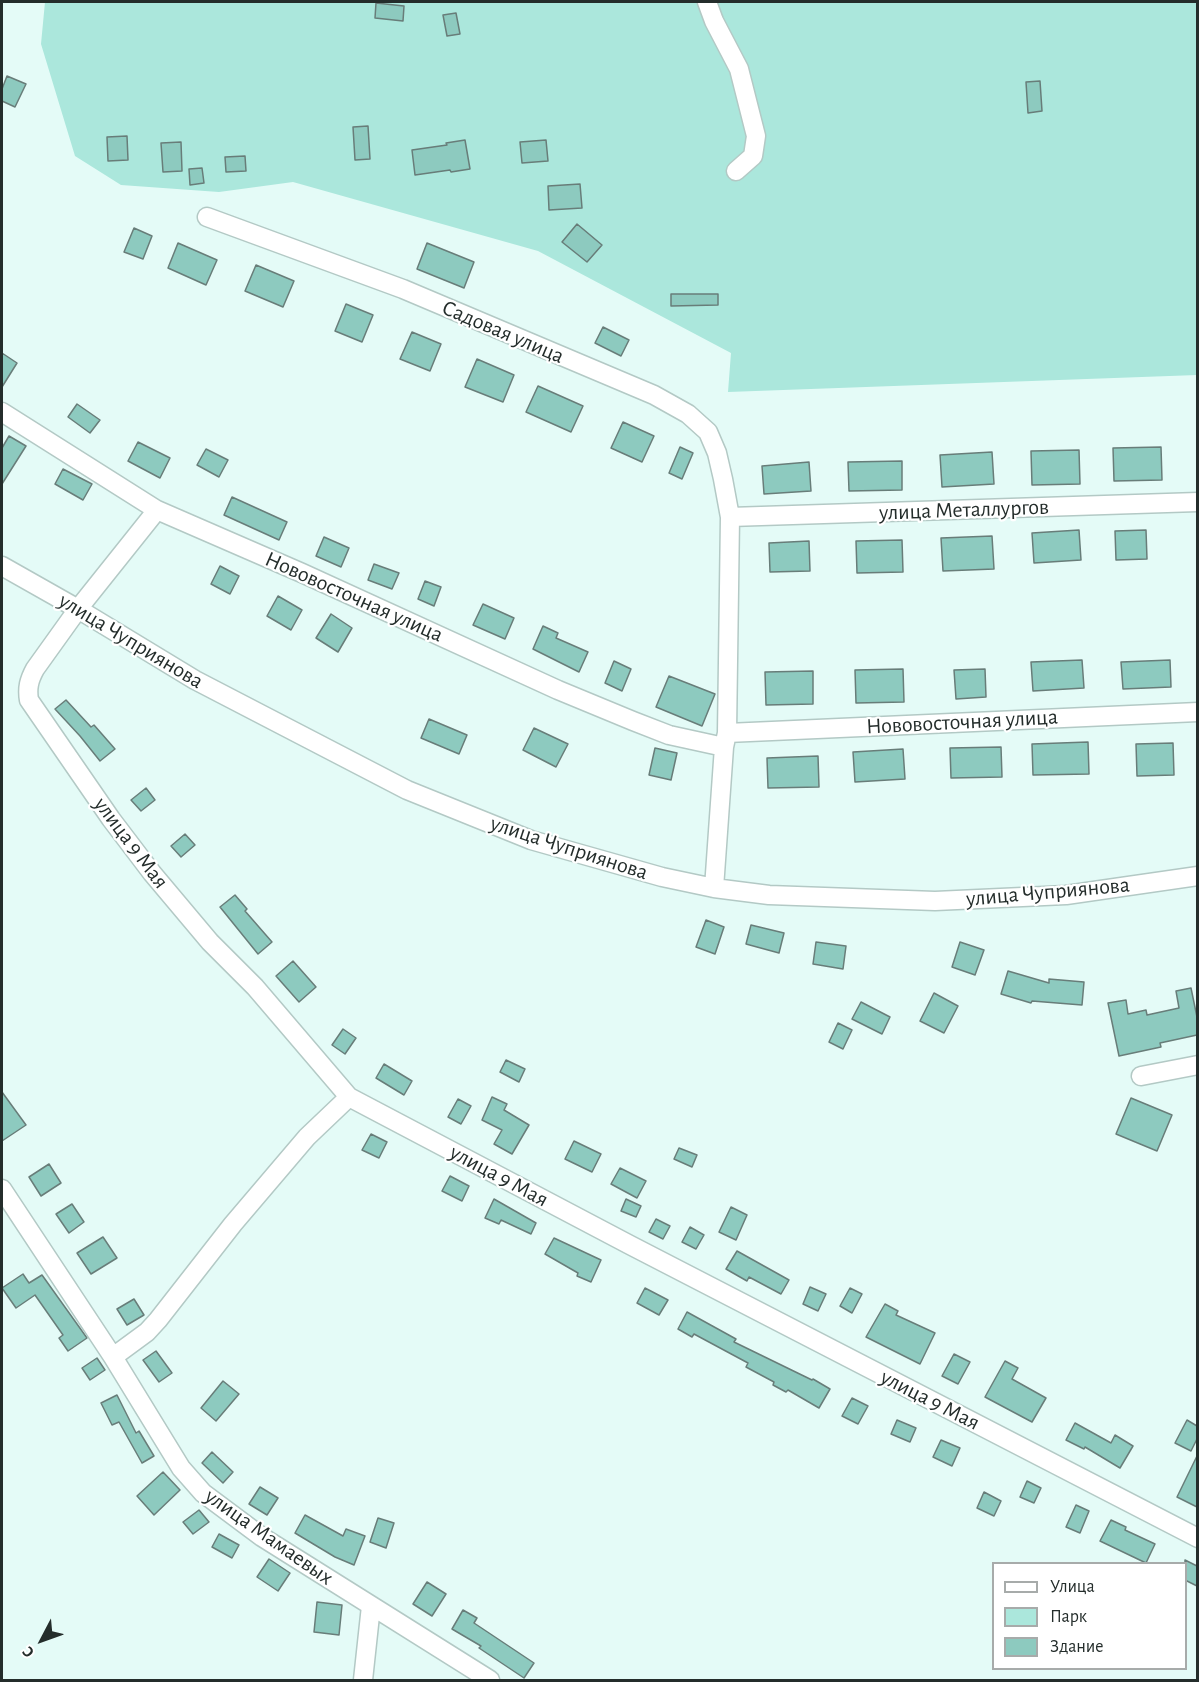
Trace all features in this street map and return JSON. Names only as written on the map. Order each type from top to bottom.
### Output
[{"type":"street","points":[[707,2],[714,21],[739,69],[756,136],[753,156],[736,171]]},
{"type":"street","name":"Садовая улица","points":[[207,217],[403,289],[654,395],[688,414],[708,432],[717,453],[730,517],[725,740],[714,888]]},
{"type":"street","name":"Нововосточная улица","points":[[2,412],[157,510],[612,712],[669,735],[725,740],[1197,712]]},
{"type":"street","name":"улица Металлургов","points":[[730,517],[1197,502]]},
{"type":"street","name":"улица 9 Мая","points":[[157,510],[78,609],[30,679],[27,690],[29,700],[111,819],[152,873],[192,922],[255,987],[349,1097],[1197,1538]]},
{"type":"street","name":"улица Чуприянова","points":[[2,566],[195,680],[407,790],[531,840],[663,877],[714,888],[769,895],[935,901],[1066,895],[1197,876]]},
{"type":"street","points":[[1141,1076],[1197,1065]]},
{"type":"street","points":[[113,1357],[147,1332],[158,1320],[233,1224],[307,1137],[349,1097]]},
{"type":"street","name":"улица Мамаевых","points":[[2,1189],[113,1357],[181,1468],[203,1493],[262,1537],[490,1680]]},
{"type":"street","points":[[363,1680],[371,1606]]},
{"type":"green space","points":[[45,2],[1197,2],[1197,375],[728,392],[731,353],[538,251],[293,182],[219,192],[121,185],[75,156],[41,44]]},
{"type":"building","points":[[376,3],[404,6],[403,21],[375,18]]},
{"type":"building","points":[[456,13],[460,34],[447,36],[443,15]]},
{"type":"building","points":[[7,76],[26,84],[15,107],[2,101],[2,89]]},
{"type":"building","points":[[1040,81],[1042,111],[1028,113],[1026,82]]},
{"type":"building","points":[[368,126],[370,159],[355,160],[353,127]]},
{"type":"building","points":[[127,136],[128,160],[108,161],[107,137]]},
{"type":"building","points":[[465,140],[470,169],[415,175],[412,150]]},
{"type":"building","points":[[546,140],[548,161],[522,163],[520,142]]},
{"type":"building","points":[[181,142],[182,171],[163,172],[161,143]]},
{"type":"building","points":[[245,156],[246,171],[226,172],[225,157]]},
{"type":"building","points":[[202,168],[204,183],[190,185],[189,169]]},
{"type":"building","points":[[580,184],[582,208],[549,210],[548,186]]},
{"type":"building","points":[[577,224],[602,245],[587,262],[562,242]]},
{"type":"building","points":[[134,228],[152,236],[143,259],[124,252]]},
{"type":"building","points":[[178,243],[217,260],[206,285],[168,268]]},
{"type":"building","points":[[427,243],[474,262],[464,288],[417,269]]},
{"type":"building","points":[[256,265],[294,281],[283,307],[245,291]]},
{"type":"building","points":[[671,294],[718,294],[718,305],[671,306]]},
{"type":"building","points":[[346,304],[373,315],[362,342],[335,331]]},
{"type":"building","points":[[603,327],[629,340],[621,356],[595,343]]},
{"type":"building","points":[[412,332],[441,344],[430,371],[400,359]]},
{"type":"building","points":[[2,353],[17,363],[2,387]]},
{"type":"building","points":[[477,359],[514,375],[503,402],[465,387]]},
{"type":"building","points":[[538,386],[583,406],[571,432],[526,412]]},
{"type":"building","points":[[77,404],[100,420],[90,433],[68,417]]},
{"type":"building","points":[[623,422],[654,436],[642,462],[611,448]]},
{"type":"building","points":[[9,436],[26,446],[2,484],[2,448]]},
{"type":"building","points":[[138,442],[170,458],[160,478],[128,461]]},
{"type":"building","points":[[680,447],[693,453],[682,479],[669,473]]},
{"type":"building","points":[[1161,447],[1162,480],[1114,481],[1113,448]]},
{"type":"building","points":[[206,449],[228,460],[219,477],[197,465]]},
{"type":"building","points":[[1079,450],[1080,484],[1032,485],[1031,451]]},
{"type":"building","points":[[992,452],[994,484],[942,487],[940,455]]},
{"type":"building","points":[[902,461],[902,490],[849,491],[848,462]]},
{"type":"building","points":[[809,462],[811,491],[764,494],[762,466]]},
{"type":"building","points":[[63,469],[92,484],[83,500],[55,484]]},
{"type":"building","points":[[232,497],[287,522],[279,540],[224,515]]},
{"type":"building","points":[[1079,530],[1081,560],[1034,563],[1032,533]]},
{"type":"building","points":[[1146,530],[1147,559],[1116,560],[1115,531]]},
{"type":"building","points":[[992,536],[994,569],[943,571],[941,538]]},
{"type":"building","points":[[324,537],[349,548],[341,567],[316,556]]},
{"type":"building","points":[[902,540],[903,572],[857,573],[856,541]]},
{"type":"building","points":[[809,541],[810,571],[770,572],[769,543]]},
{"type":"building","points":[[374,564],[399,573],[392,589],[368,580]]},
{"type":"building","points":[[220,566],[239,576],[230,594],[211,584]]},
{"type":"building","points":[[425,581],[441,587],[434,606],[418,599]]},
{"type":"building","points":[[278,596],[302,610],[291,630],[267,616]]},
{"type":"building","points":[[483,604],[514,618],[505,639],[473,625]]},
{"type":"building","points":[[331,614],[352,628],[338,652],[316,638]]},
{"type":"building","points":[[543,626],[558,633],[556,638],[588,652],[579,672],[533,649]]},
{"type":"building","points":[[1082,660],[1084,688],[1033,691],[1031,662]]},
{"type":"building","points":[[1170,660],[1171,687],[1123,689],[1121,662]]},
{"type":"building","points":[[614,661],[631,669],[622,691],[605,683]]},
{"type":"building","points":[[903,669],[904,702],[856,703],[855,670]]},
{"type":"building","points":[[985,669],[986,697],[956,699],[954,670]]},
{"type":"building","points":[[813,671],[813,704],[766,705],[765,672]]},
{"type":"building","points":[[669,676],[715,694],[702,726],[656,707]]},
{"type":"building","points":[[66,700],[91,727],[94,725],[115,749],[100,761],[55,709]]},
{"type":"building","points":[[429,719],[467,735],[459,754],[421,738]]},
{"type":"building","points":[[534,728],[568,744],[556,767],[523,750]]},
{"type":"building","points":[[1088,742],[1089,774],[1033,775],[1032,744]]},
{"type":"building","points":[[1173,743],[1174,775],[1137,776],[1136,744]]},
{"type":"building","points":[[1001,747],[1002,777],[951,778],[950,748]]},
{"type":"building","points":[[655,748],[677,753],[671,780],[649,775]]},
{"type":"building","points":[[903,749],[905,779],[855,782],[853,752]]},
{"type":"building","points":[[818,756],[819,787],[768,788],[767,758]]},
{"type":"building","points":[[146,788],[155,800],[141,811],[131,800]]},
{"type":"building","points":[[185,834],[195,845],[181,857],[171,846]]},
{"type":"building","points":[[235,895],[247,909],[245,911],[272,942],[258,954],[220,907]]},
{"type":"building","points":[[706,920],[724,927],[715,954],[696,947]]},
{"type":"building","points":[[751,925],[784,933],[779,953],[746,944]]},
{"type":"building","points":[[816,942],[846,946],[843,969],[813,964]]},
{"type":"building","points":[[960,942],[984,950],[975,975],[952,967]]},
{"type":"building","points":[[293,961],[316,987],[299,1002],[276,976]]},
{"type":"building","points":[[1008,971],[1049,983],[1049,979],[1084,982],[1082,1005],[1032,1001],[1031,1003],[1001,994]]},
{"type":"building","points":[[1191,988],[1197,1017],[1197,1035],[1160,1043],[1161,1047],[1119,1056],[1108,1003],[1126,1000],[1128,1014],[1146,1010],[1147,1015],[1179,1008],[1176,991]]},
{"type":"building","points":[[934,993],[958,1006],[944,1033],[920,1021]]},
{"type":"building","points":[[861,1002],[890,1017],[882,1034],[852,1019]]},
{"type":"building","points":[[838,1023],[852,1030],[843,1049],[829,1042]]},
{"type":"building","points":[[343,1029],[356,1038],[345,1054],[332,1045]]},
{"type":"building","points":[[506,1060],[525,1069],[519,1082],[500,1072]]},
{"type":"building","points":[[384,1064],[412,1081],[404,1095],[376,1078]]},
{"type":"building","points":[[2,1092],[26,1125],[2,1141]]},
{"type":"building","points":[[492,1097],[507,1104],[504,1110],[529,1125],[512,1154],[494,1144],[502,1130],[482,1120]]},
{"type":"building","points":[[1131,1098],[1172,1115],[1157,1151],[1116,1134]]},
{"type":"building","points":[[458,1099],[471,1106],[461,1124],[448,1117]]},
{"type":"building","points":[[371,1134],[387,1142],[379,1158],[362,1150]]},
{"type":"building","points":[[574,1141],[601,1154],[592,1172],[565,1159]]},
{"type":"building","points":[[679,1148],[697,1155],[692,1167],[674,1159]]},
{"type":"building","points":[[49,1164],[61,1183],[41,1196],[29,1177]]},
{"type":"building","points":[[620,1168],[646,1181],[637,1198],[611,1184]]},
{"type":"building","points":[[450,1176],[469,1186],[462,1201],[442,1191]]},
{"type":"building","points":[[494,1199],[536,1223],[531,1234],[501,1220],[499,1224],[485,1218]]},
{"type":"building","points":[[626,1199],[641,1206],[636,1217],[621,1211]]},
{"type":"building","points":[[72,1204],[84,1222],[69,1233],[56,1214]]},
{"type":"building","points":[[731,1207],[747,1215],[736,1240],[719,1232]]},
{"type":"building","points":[[656,1219],[670,1226],[663,1239],[649,1232]]},
{"type":"building","points":[[690,1227],[704,1235],[696,1249],[682,1242]]},
{"type":"building","points":[[103,1237],[117,1258],[91,1274],[77,1253]]},
{"type":"building","points":[[554,1238],[601,1260],[591,1282],[577,1276],[578,1273],[545,1254]]},
{"type":"building","points":[[737,1251],[789,1280],[781,1294],[749,1277],[747,1281],[726,1269]]},
{"type":"building","points":[[23,1274],[29,1283],[42,1275],[87,1338],[68,1351],[59,1338],[63,1335],[35,1295],[16,1308],[2,1288]]},
{"type":"building","points":[[810,1287],[826,1294],[818,1311],[803,1304]]},
{"type":"building","points":[[645,1288],[668,1300],[659,1315],[637,1303]]},
{"type":"building","points":[[850,1288],[862,1294],[852,1313],[840,1306]]},
{"type":"building","points":[[134,1299],[144,1315],[127,1325],[117,1309]]},
{"type":"building","points":[[885,1304],[898,1311],[896,1315],[935,1333],[920,1364],[866,1337]]},
{"type":"building","points":[[687,1312],[736,1339],[734,1342],[830,1389],[819,1408],[788,1390],[786,1392],[773,1385],[774,1382],[746,1367],[748,1363],[694,1334],[692,1337],[678,1329]]},
{"type":"building","points":[[156,1351],[172,1373],[159,1382],[143,1360]]},
{"type":"building","points":[[954,1354],[970,1362],[958,1384],[942,1376]]},
{"type":"building","points":[[97,1358],[105,1370],[90,1380],[82,1368]]},
{"type":"building","points":[[1005,1361],[1018,1368],[1012,1379],[1046,1398],[1032,1422],[985,1397]]},
{"type":"building","points":[[223,1381],[239,1394],[216,1421],[201,1408]]},
{"type":"building","points":[[117,1395],[136,1433],[139,1431],[154,1456],[142,1463],[119,1422],[112,1425],[101,1403]]},
{"type":"building","points":[[852,1398],[868,1406],[858,1424],[842,1416]]},
{"type":"building","points":[[897,1420],[916,1428],[910,1442],[891,1434]]},
{"type":"building","points":[[1187,1420],[1197,1426],[1197,1439],[1191,1451],[1175,1443]]},
{"type":"building","points":[[1075,1423],[1111,1443],[1115,1435],[1133,1446],[1120,1468],[1085,1447],[1084,1449],[1066,1440]]},
{"type":"building","points":[[941,1440],[960,1448],[952,1466],[933,1457]]},
{"type":"building","points":[[212,1452],[233,1472],[223,1483],[202,1463]]},
{"type":"building","points":[[1197,1456],[1197,1507],[1177,1497]]},
{"type":"building","points":[[163,1472],[180,1490],[154,1515],[137,1496]]},
{"type":"building","points":[[1027,1481],[1041,1488],[1034,1503],[1020,1497]]},
{"type":"building","points":[[260,1487],[278,1498],[267,1515],[249,1504]]},
{"type":"building","points":[[984,1492],[1001,1501],[994,1516],[977,1508]]},
{"type":"building","points":[[1076,1505],[1089,1511],[1080,1533],[1066,1527]]},
{"type":"building","points":[[199,1510],[209,1522],[193,1534],[183,1522]]},
{"type":"building","points":[[305,1515],[343,1536],[346,1529],[365,1536],[354,1565],[335,1557],[295,1533]]},
{"type":"building","points":[[378,1518],[394,1523],[386,1548],[370,1542]]},
{"type":"building","points":[[1111,1520],[1126,1527],[1125,1530],[1155,1544],[1146,1562],[1144,1562],[1100,1541]]},
{"type":"building","points":[[219,1534],[239,1545],[232,1558],[212,1547]]},
{"type":"building","points":[[269,1559],[290,1573],[278,1591],[257,1577]]},
{"type":"building","points":[[1185,1560],[1197,1566],[1197,1586],[1187,1581],[1187,1562]]},
{"type":"building","points":[[427,1582],[446,1594],[432,1616],[413,1604]]},
{"type":"building","points":[[317,1602],[342,1605],[339,1635],[314,1632]]},
{"type":"building","points":[[463,1610],[477,1618],[474,1623],[534,1663],[524,1678],[479,1648],[481,1646],[452,1629]]}]
